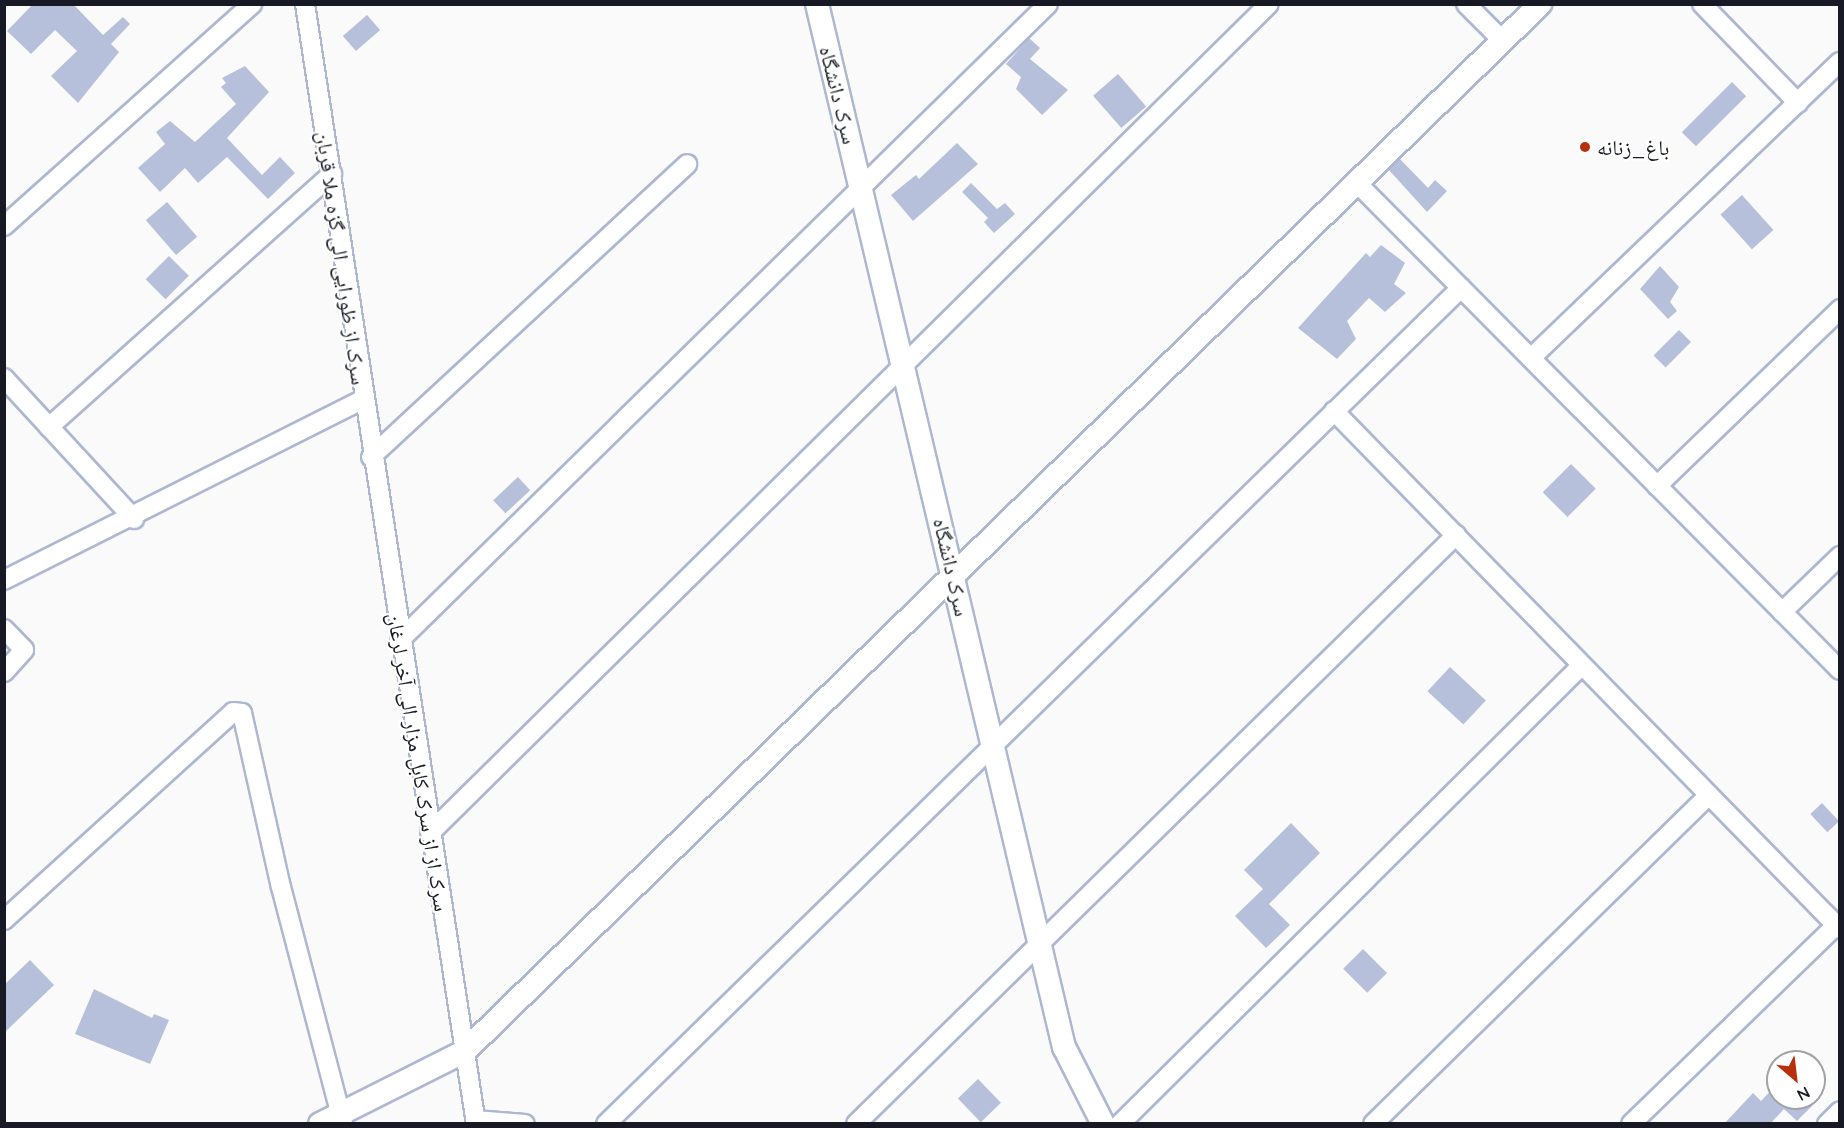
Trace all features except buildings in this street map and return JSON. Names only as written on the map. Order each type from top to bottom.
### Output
[{"type":"street","points":[[4,226],[252,4]]},
{"type":"street","name":"سرک از ظورایی الی گزه ملا قربان","points":[[4,580],[134,519],[362,400],[332,174],[304,4]]},
{"type":"street","points":[[400,640],[1048,4]]},
{"type":"street","points":[[430,833],[903,362],[1269,4]]},
{"type":"street","points":[[1466,4],[1503,41]]},
{"type":"street","points":[[320,1124],[342,1118],[465,1051],[1540,4]]},
{"type":"street","points":[[1702,4],[1798,103]]},
{"type":"street","name":"سرک دانشگاه","points":[[821,7],[861,187],[1064,1047],[1103,1124]]},
{"type":"street","points":[[1531,358],[1839,62]]},
{"type":"street","points":[[371,456],[687,164]]},
{"type":"street","points":[[49,426],[332,174]]},
{"type":"street","points":[[1356,182],[1839,670]]},
{"type":"street","points":[[606,1124],[993,743],[1461,288]]},
{"type":"street","points":[[1657,486],[1839,309]]},
{"type":"street","points":[[4,378],[134,519]]},
{"type":"street","name":"سرک از از سرک کابل مزار الی آخر لرغان","points":[[362,400],[476,1122]]},
{"type":"street","points":[[1334,411],[1838,927],[1631,1124]]},
{"type":"street","points":[[856,1124],[1456,536]]},
{"type":"street","points":[[1782,612],[1839,556]]},
{"type":"street","points":[[4,629],[24,650],[4,672]]},
{"type":"street","points":[[1120,1124],[1582,665]]},
{"type":"street","points":[[4,920],[233,712],[242,713],[281,888],[342,1118]]},
{"type":"street","points":[[1373,1124],[1709,795]]},
{"type":"street","points":[[1827,1124],[1839,1111]]},
{"type":"street","points":[[476,1122],[509,1118],[525,1124]]},
{"type":"place","name":"باغ_زنانه","points":[[1585,147]]}]
